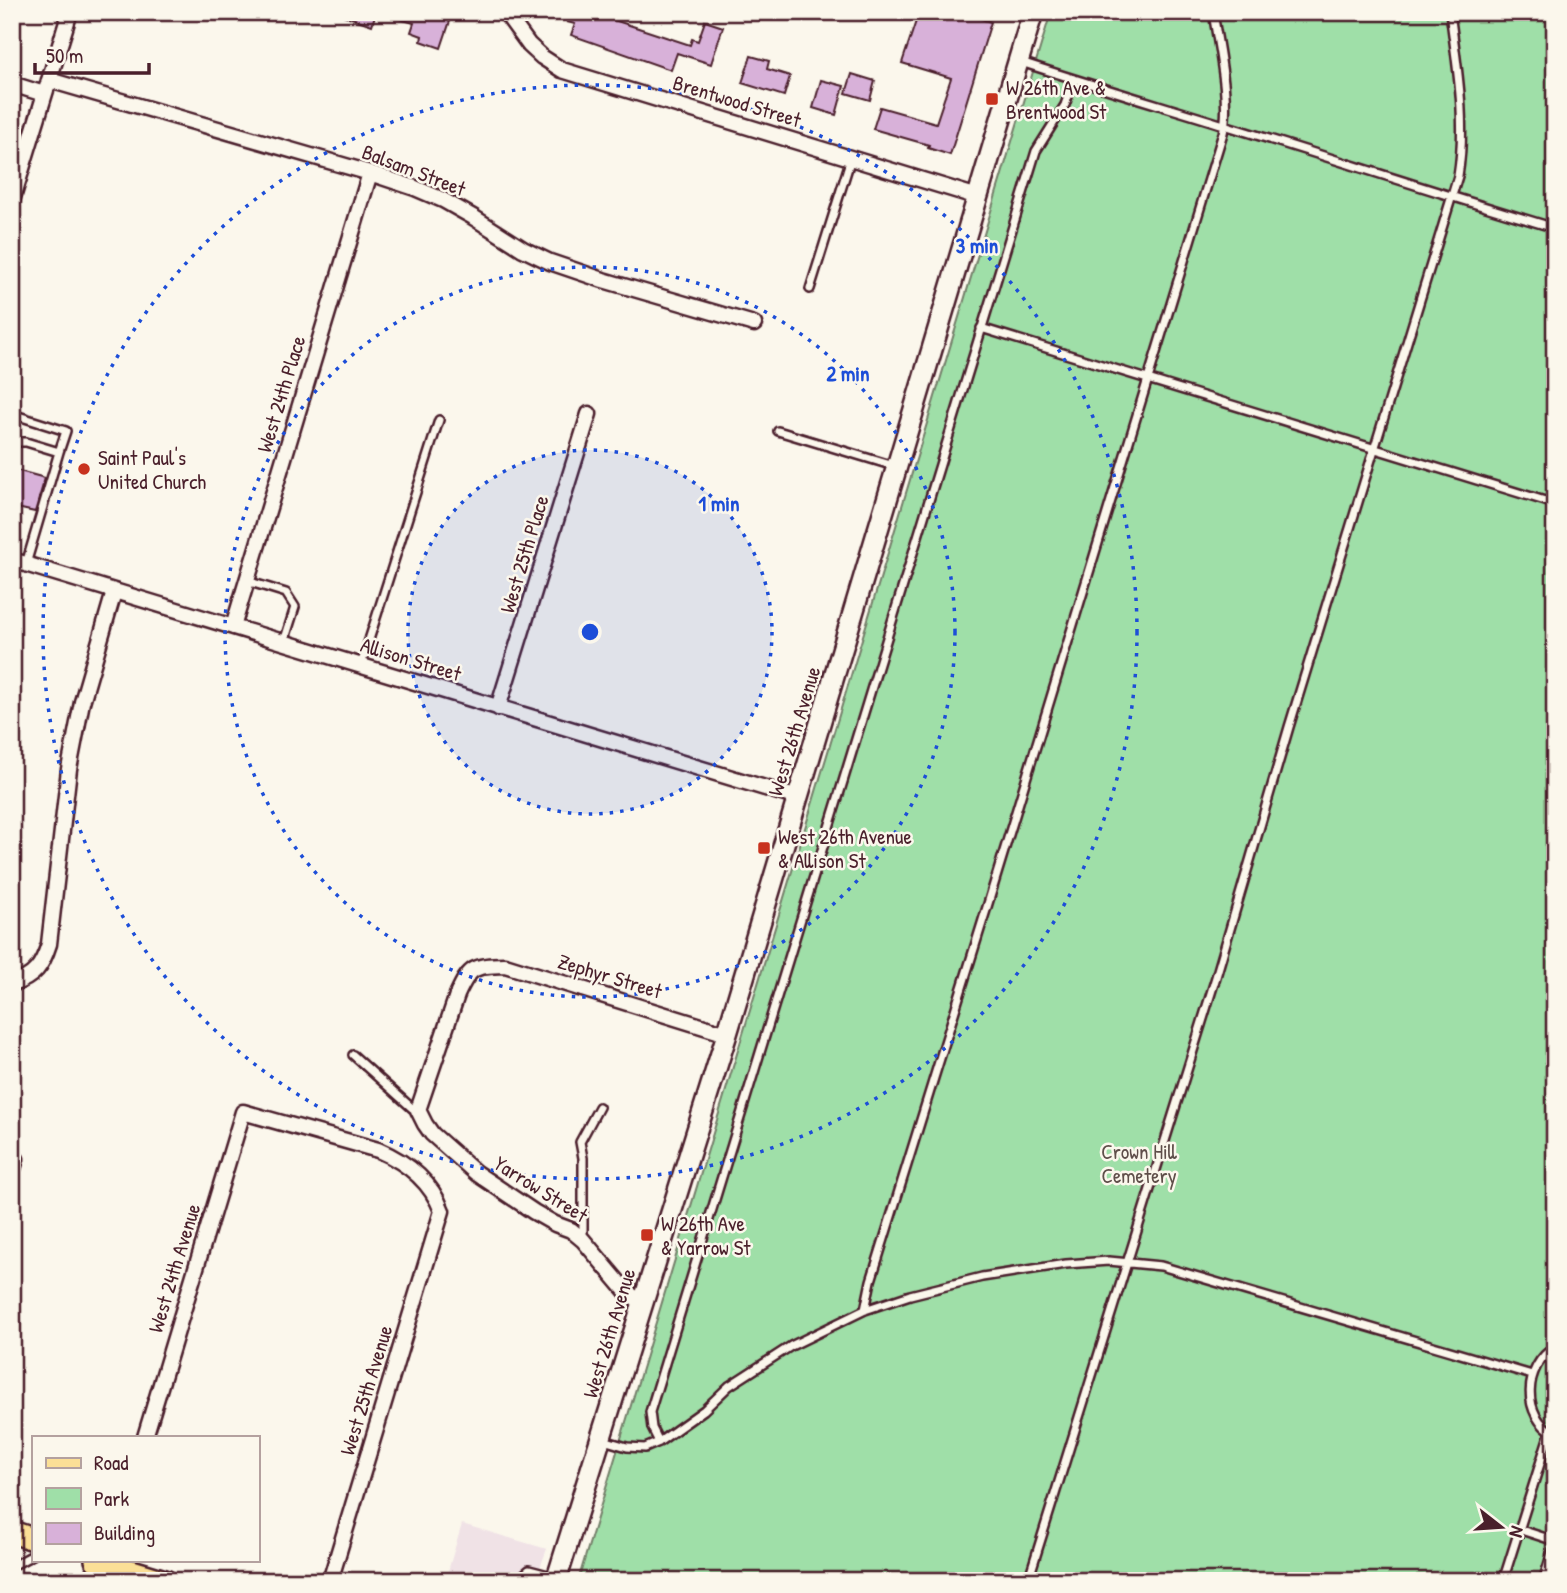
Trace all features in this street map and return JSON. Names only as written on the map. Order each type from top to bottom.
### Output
[{"type":"main road","points":[[12,1532],[32,1539]]},
{"type":"main road","points":[[107,1562],[165,1581]]},
{"type":"street","points":[[12,201],[70,12]]},
{"type":"street","name":"Brentwood Street","points":[[505,12],[529,45],[562,70],[978,197]]},
{"type":"street","name":"West 26th Avenue","points":[[556,1579],[727,1034],[1033,12]]},
{"type":"street","name":"Balsam Street","points":[[12,84],[46,87],[370,173],[443,200],[523,249],[550,262],[754,324]]},
{"type":"street","name":"West 24th Place","points":[[233,627],[370,173]]},
{"type":"street","name":"West 25th Place","points":[[498,708],[589,414]]},
{"type":"street","name":"Allison Street","points":[[19,562],[798,798]]},
{"type":"street","points":[[12,984],[31,976],[44,961],[49,944],[69,769],[82,702],[114,592]]},
{"type":"street","name":"Zephyr Street","points":[[418,1110],[457,995],[465,977],[479,965],[505,965],[727,1034]]},
{"type":"street","name":"Yarrow Street","points":[[418,1110],[432,1134],[476,1173],[534,1212],[571,1230],[583,1240],[626,1291],[642,1303]]},
{"type":"street","name":"West 24th Avenue","points":[[145,1436],[243,1112],[378,1150],[395,1158],[409,1166],[431,1189],[442,1211]]},
{"type":"street","name":"West 25th Avenue","points":[[330,1581],[442,1211]]},
{"type":"lane","points":[[865,1310],[871,1280],[1225,125],[1224,86],[1213,12]]},
{"type":"lane","points":[[1028,1581],[1216,977],[1289,727],[1458,176],[1462,124],[1450,12]]},
{"type":"lane","points":[[1019,61],[1555,228]]},
{"type":"lane","points":[[659,1442],[652,1428],[650,1412],[1036,151],[1065,105],[1074,80]]},
{"type":"lane","points":[[810,289],[851,158]]},
{"type":"lane","points":[[981,328],[1555,504]]},
{"type":"lane","points":[[12,414],[66,431],[19,562]]},
{"type":"lane","points":[[361,665],[439,420]]},
{"type":"lane","points":[[778,431],[897,467]]},
{"type":"lane","points":[[12,442],[26,442],[59,452]]},
{"type":"lane","points":[[247,580],[286,593],[295,607],[285,642]]},
{"type":"lane","points":[[353,1055],[412,1108],[418,1110]]},
{"type":"lane","points":[[583,1240],[583,1158],[580,1142],[599,1107]]},
{"type":"lane","points":[[600,1439],[627,1447],[645,1448],[659,1442],[704,1410],[729,1386],[791,1346],[865,1310],[910,1295],[982,1277],[1066,1264],[1128,1262],[1161,1266],[1532,1375]]},
{"type":"lane","points":[[1503,1581],[1518,1529],[1552,1433],[1539,1421],[1532,1406],[1532,1375],[1539,1362],[1555,1348]]},
{"type":"lane","points":[[1518,1529],[1555,1542],[1543,1581]]},
{"type":"lane","points":[[12,1566],[32,1556]]},
{"type":"lane","points":[[516,1581],[529,1570],[556,1579]]},
{"type":"path","points":[[19,1573],[40,1581]]},
{"type":"shaded area","points":[[462,1524],[547,1549],[535,1581],[445,1581]]},
{"type":"green space","name":"Crown Hill Cemetery","points":[[1051,12],[1555,12],[1555,1581],[578,1581]]},
{"type":"building","points":[[340,12],[376,12],[372,25]]},
{"type":"building","points":[[388,12],[424,12],[450,21],[441,48],[421,41],[422,36],[411,32],[414,23],[388,16]]},
{"type":"building","points":[[571,12],[613,12],[611,19],[690,45],[692,39],[698,41],[705,21],[723,27],[711,64],[677,53],[671,70],[571,35],[575,24],[567,22]]},
{"type":"building","points":[[919,12],[958,12],[991,22],[950,155],[928,148],[929,145],[873,129],[880,107],[936,123],[951,78],[902,63]]},
{"type":"building","points":[[751,56],[769,61],[767,69],[790,76],[784,96],[742,83]]},
{"type":"building","points":[[852,74],[875,81],[870,100],[846,93]]},
{"type":"building","points":[[821,80],[844,86],[836,115],[813,108]]},
{"type":"building","points":[[12,469],[45,478],[35,512],[12,507]]},
{"type":"place","name":"W 26th Ave & Brentwood St","points":[[992,99]]},
{"type":"place","name":"Saint Paul's United Church","points":[[84,469]]},
{"type":"place","name":"West 26th Avenue & Allison St","points":[[764,848]]},
{"type":"place","name":"W 26th Ave & Yarrow St","points":[[647,1235]]}]
